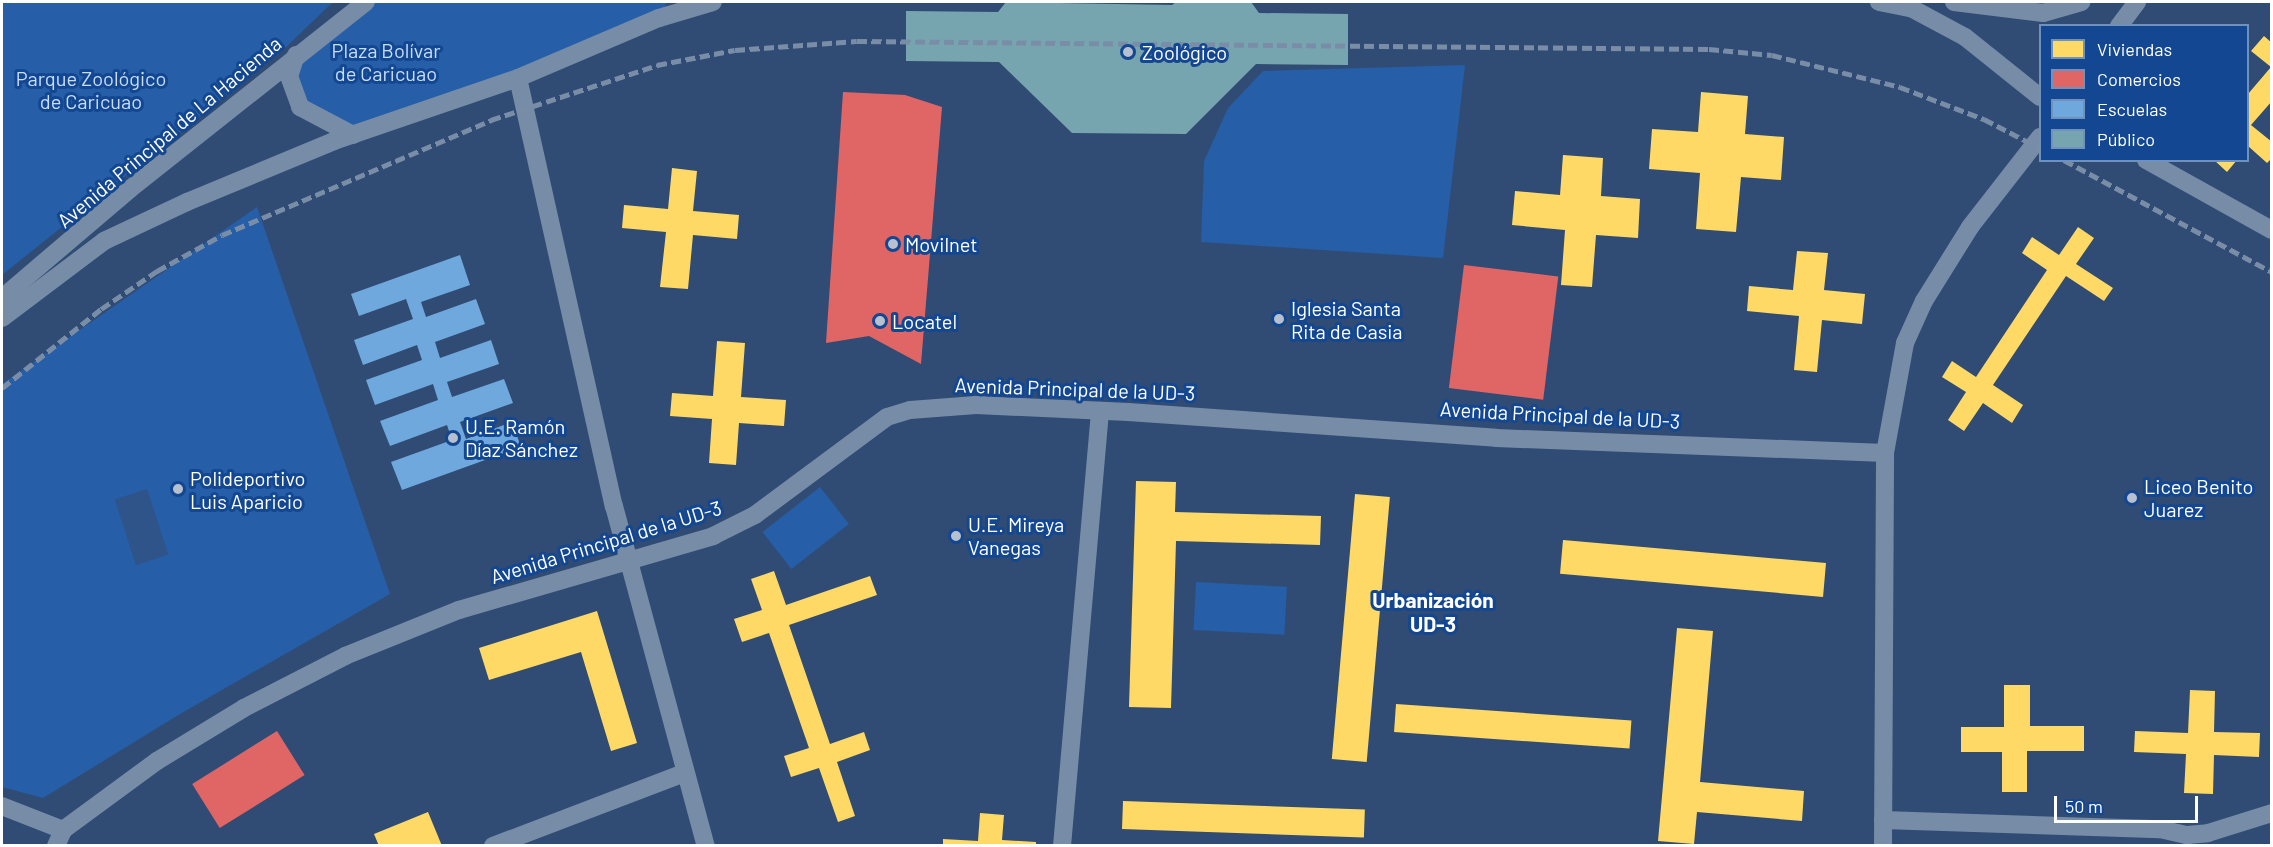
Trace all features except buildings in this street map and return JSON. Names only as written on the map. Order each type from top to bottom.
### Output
[{"type":"street","name":"Avenida Principal de La Hacienda","points":[[2,298],[296,55],[366,2]]},
{"type":"street","points":[[659,18],[667,2]]},
{"type":"street","name":"Avenida Principal de La Hacienda","points":[[2,318],[104,242],[187,202],[353,135],[518,78],[659,18],[713,2]]},
{"type":"street","points":[[1879,2],[1911,8],[1938,23],[1986,52],[2039,96]]},
{"type":"street","points":[[1938,23],[1947,2]]},
{"type":"street","points":[[1954,2],[2043,12],[2081,2]]},
{"type":"street","points":[[2120,24],[2137,2]]},
{"type":"street","points":[[296,55],[289,76],[300,107],[353,135]]},
{"type":"street","points":[[518,78],[630,562],[705,846]]},
{"type":"street","points":[[1883,846],[1885,453],[1905,343],[1924,302],[1970,227],[2039,137]]},
{"type":"street","points":[[2150,162],[2271,230]]},
{"type":"street","name":"Avenida Principal de la UD-3","points":[[59,838],[157,761],[244,708],[345,656],[459,610],[713,536],[755,515],[888,417],[910,410],[976,405],[1432,431],[1496,438],[1885,453]]},
{"type":"street","points":[[1062,846],[1100,411]]},
{"type":"street","points":[[493,846],[684,773]]},
{"type":"street","points":[[2,806],[59,838]]},
{"type":"street","points":[[1883,820],[2160,829],[2187,835],[2208,833],[2271,813]]},
{"type":"green space","name":"Parque Zoológico de Caricuao","points":[[2,2],[333,2],[285,48],[2,275]]},
{"type":"green space","name":"Plaza Bolívar de Caricuao","points":[[366,2],[667,2],[659,18],[353,135],[300,107],[296,55]]},
{"type":"green space","points":[[1465,65],[1443,258],[1201,242],[1204,161],[1228,108],[1263,71]]},
{"type":"green space","name":"Polideportivo Luis Aparicio","points":[[257,207],[390,594],[180,714],[43,798],[2,787],[2,384]]},
{"type":"green space","points":[[820,487],[849,524],[791,569],[762,532]]},
{"type":"green space","points":[[1196,582],[1287,587],[1284,635],[1193,630]]},
{"type":"shaded area","points":[[147,489],[168,555],[136,565],[115,500]]},
{"type":"railway","points":[[2,388],[101,309],[157,271],[222,235],[491,120],[657,65],[735,50],[857,41],[1709,49],[1772,55],[1900,87],[1984,119],[2039,147]]},
{"type":"railway","points":[[2068,162],[2272,272]]},
{"type":"place","name":"Zoológico","points":[[1128,52]]},
{"type":"place","name":"Movilnet","points":[[893,244]]},
{"type":"place","name":"Iglesia Santa Rita de Casia","points":[[1279,319]]},
{"type":"place","name":"Locatel","points":[[880,321]]},
{"type":"place","name":"U.E. Ramón Díaz Sánchez","points":[[453,438]]},
{"type":"place","name":"Polideportivo Luis Aparicio","points":[[178,489]]},
{"type":"place","name":"Liceo Benito Juarez","points":[[2132,498]]},
{"type":"place","name":"U.E. Mireya Vanegas","points":[[956,536]]},
{"type":"district","name":"Urbanización UD-3","points":[[1433,612]]}]
